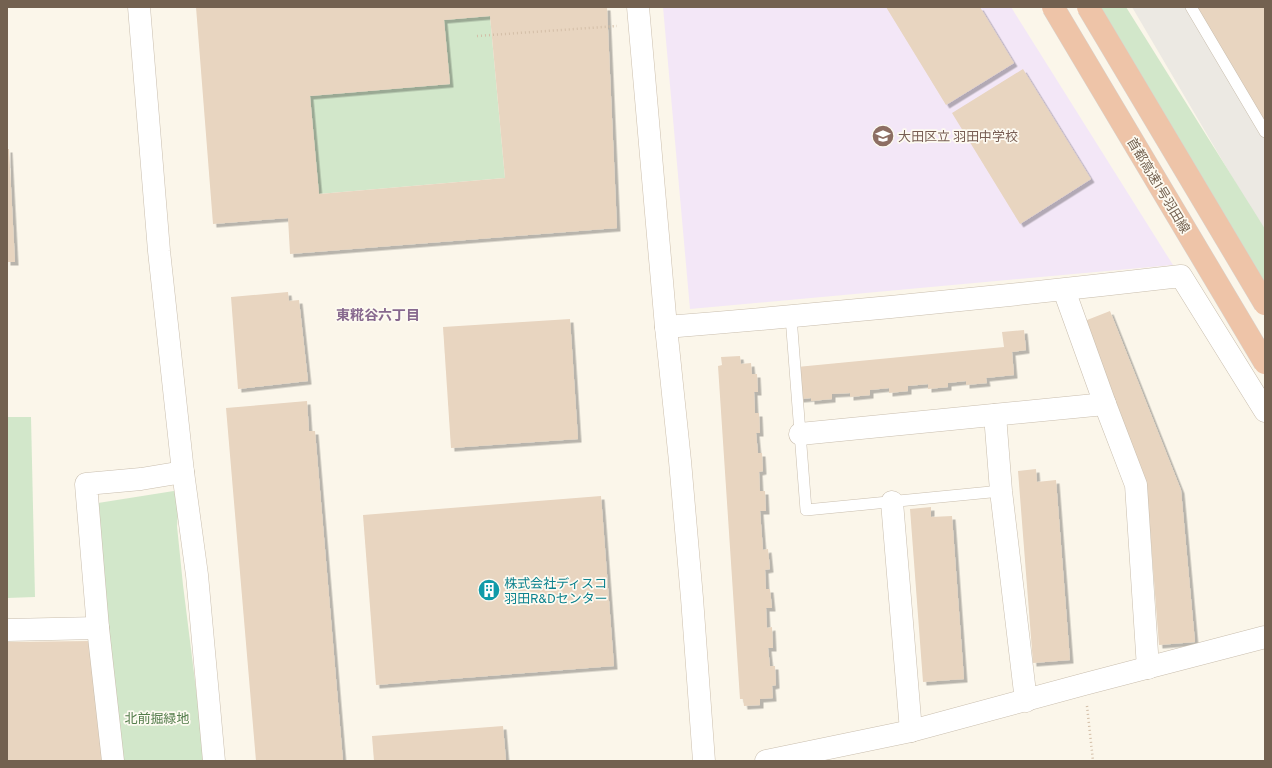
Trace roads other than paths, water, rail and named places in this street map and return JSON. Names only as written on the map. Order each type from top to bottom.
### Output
[{"type":"highway","name":"首都高速1号羽田線","points":[[1053,7],[1265,363]]},
{"type":"highway","points":[[1088,7],[1265,304]]},
{"type":"street","points":[[139,7],[159,251],[174,473],[197,575],[214,761]]},
{"type":"street","points":[[638,7],[666,327],[682,484],[704,761]]},
{"type":"street","points":[[666,327],[791,317],[1064,290],[1181,276],[1265,411]]},
{"type":"street","points":[[1064,290],[1136,485],[1148,668]]},
{"type":"street","points":[[800,434],[1105,404]]},
{"type":"street","points":[[995,415],[1001,491],[1026,701]]},
{"type":"street","points":[[113,761],[98,628],[86,484],[141,479],[174,473]]},
{"type":"street","points":[[892,502],[911,731]]},
{"type":"street","points":[[7,630],[98,628]]},
{"type":"street","points":[[766,761],[911,731],[1265,637]]},
{"type":"lane","points":[[1191,7],[1265,132]]},
{"type":"lane","points":[[791,317],[806,510],[1001,491]]},
{"type":"place","name":"大田区立 羽田中学校","points":[[883,136]]},
{"type":"place","name":"株式会社ディスコ 羽田R&Dセンター","points":[[489,590]]},
{"type":"district","name":"東糀谷六丁目","points":[[378,315]]},
{"type":"park label","name":"北前掘緑地","points":[[157,718]]}]
